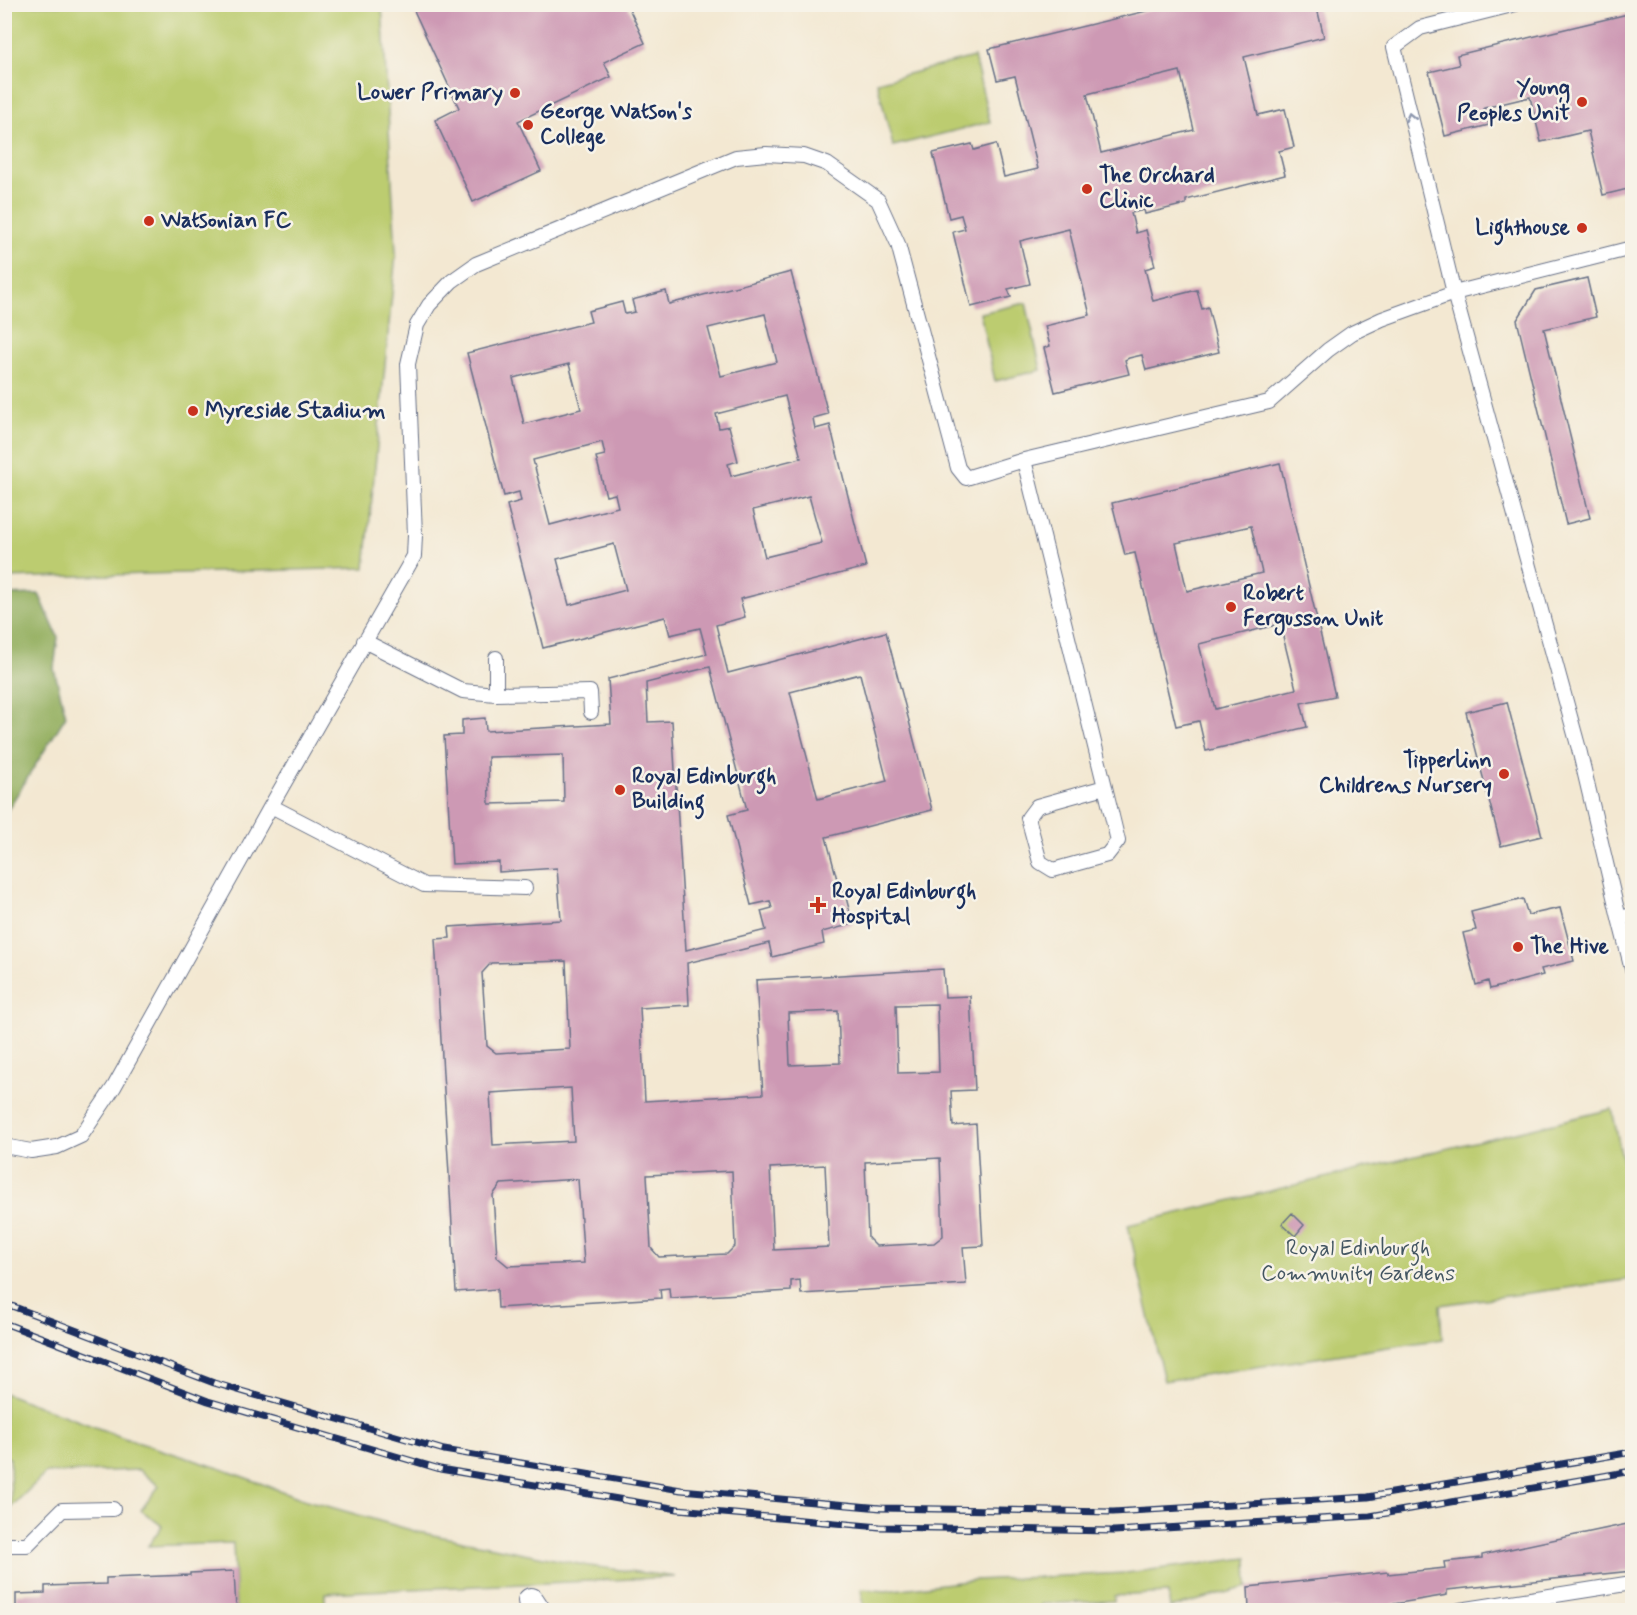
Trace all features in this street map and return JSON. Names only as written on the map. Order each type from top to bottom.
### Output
[{"type":"lane","points":[[1516,4],[1420,28],[1394,47],[1454,293],[1626,917],[1632,969]]},
{"type":"lane","points":[[4,1146],[31,1151],[57,1147],[81,1136],[114,1087],[414,556],[408,364],[417,325],[429,305],[452,281],[476,264],[736,158],[766,154],[804,156],[827,164],[878,200],[898,244],[958,468],[966,478],[1024,460],[1269,402],[1328,350],[1352,333],[1454,293],[1632,248]]},
{"type":"lane","points":[[1024,460],[1105,787],[1118,841],[1107,855],[1053,870],[1040,862],[1028,818],[1037,806],[1105,787]]},
{"type":"lane","points":[[364,641],[463,691],[496,694],[590,692],[591,712]]},
{"type":"lane","points":[[496,658],[496,694]]},
{"type":"lane","points":[[271,806],[424,885],[525,888]]},
{"type":"lane","points":[[4,1545],[27,1545],[62,1510],[113,1509]]},
{"type":"lane","points":[[1460,1611],[1632,1583]]},
{"type":"green space","name":"Myreside Stadium","points":[[4,5],[382,5],[396,253],[365,568],[5,578]]},
{"type":"green space","points":[[974,57],[990,122],[893,146],[877,82]]},
{"type":"green space","points":[[1026,303],[1041,370],[995,381],[980,313]]},
{"type":"green space","points":[[39,594],[58,637],[54,669],[66,716],[5,814],[5,595]]},
{"type":"green space","name":"Royal Edinburgh Community Gardens","points":[[1612,1109],[1632,1208],[1632,1279],[1440,1305],[1442,1339],[1164,1381],[1128,1225]]},
{"type":"green space","points":[[4,1393],[127,1439],[219,1468],[306,1500],[418,1532],[589,1566],[676,1577],[325,1593],[325,1610],[236,1609],[233,1543],[148,1546],[162,1526],[141,1510],[159,1486],[139,1470],[46,1473],[11,1507],[10,1458],[5,1458]]},
{"type":"green space","points":[[1247,1558],[1248,1587],[1170,1608],[1168,1593],[1114,1596],[1114,1601],[1041,1604],[1040,1610],[864,1610],[861,1589],[886,1591],[975,1580],[1126,1573]]},
{"type":"building","name":"Lower Primary","points":[[411,4],[627,4],[645,43],[604,62],[611,77],[518,121],[541,171],[473,202],[435,120],[459,108]]},
{"type":"building","name":"The Orchard Clinic","points":[[1162,4],[1316,4],[1324,37],[1244,57],[1258,115],[1285,109],[1294,147],[1279,151],[1285,175],[1186,200],[1186,204],[1145,214],[1144,210],[1131,213],[1136,233],[1146,230],[1155,266],[1145,269],[1153,301],[1197,290],[1202,309],[1208,307],[1219,352],[1146,370],[1142,355],[1129,358],[1125,360],[1129,374],[1055,392],[1044,348],[1050,346],[1045,326],[1090,315],[1069,229],[1020,241],[1030,284],[1008,289],[1011,297],[971,307],[953,232],[965,229],[961,215],[949,218],[933,153],[972,144],[974,150],[996,144],[1004,177],[1038,169],[1015,76],[997,80],[989,49],[1163,7]],"holes":[[[1180,71],[1194,130],[1101,153],[1087,94]]]},
{"type":"building","name":"Young Peoples Unit","points":[[1632,13],[1632,188],[1603,195],[1588,131],[1541,142],[1530,97],[1484,108],[1489,125],[1445,136],[1429,72],[1459,65],[1457,55]]},
{"type":"building","name":"Royal Edinburgh Building","points":[[791,272],[828,414],[813,418],[815,429],[830,425],[866,567],[740,599],[745,617],[716,625],[728,673],[886,632],[932,810],[826,837],[840,891],[844,890],[853,924],[822,932],[824,944],[772,957],[769,943],[687,963],[689,1005],[640,1008],[645,1101],[763,1094],[756,980],[943,969],[945,997],[970,996],[975,1090],[951,1091],[953,1126],[976,1124],[983,1246],[963,1247],[966,1284],[801,1294],[800,1280],[791,1281],[791,1291],[670,1298],[669,1288],[660,1289],[661,1298],[498,1308],[497,1289],[456,1292],[435,939],[450,938],[449,927],[561,920],[557,868],[499,872],[499,862],[452,864],[444,736],[462,735],[462,720],[485,718],[486,731],[611,724],[608,679],[707,654],[700,628],[670,635],[665,617],[543,648],[507,505],[521,501],[519,492],[504,496],[467,353],[591,322],[588,311],[622,302],[625,314],[635,312],[632,300],[666,291],[669,304]],"holes":[[[765,314],[777,362],[721,376],[708,328]],[[569,364],[581,409],[524,424],[513,378]],[[785,396],[801,458],[731,476],[728,464],[738,461],[729,426],[719,428],[716,414]],[[602,442],[605,455],[596,457],[606,496],[615,494],[618,507],[550,525],[533,460]],[[809,496],[822,543],[765,557],[753,510]],[[614,544],[626,590],[569,605],[557,559]],[[710,667],[747,810],[728,815],[751,905],[770,901],[772,908],[761,911],[766,930],[686,950],[672,721],[648,722],[646,683]],[[860,674],[887,781],[818,799],[790,692]],[[563,755],[564,802],[489,804],[488,757]],[[566,961],[570,1049],[496,1053],[487,1046],[482,973],[491,963]],[[937,1004],[939,1072],[898,1073],[896,1005]],[[838,1011],[840,1063],[790,1065],[788,1013]],[[571,1088],[574,1141],[493,1145],[490,1093]],[[940,1158],[943,1236],[934,1243],[876,1246],[868,1238],[865,1162]],[[825,1165],[829,1247],[774,1250],[770,1168]],[[732,1171],[735,1246],[727,1254],[659,1257],[651,1248],[647,1175]],[[578,1179],[584,1263],[508,1266],[497,1257],[493,1195],[501,1184]]]},
{"type":"building","points":[[1587,278],[1596,317],[1544,329],[1590,518],[1566,524],[1517,320],[1536,290]]},
{"type":"building","name":"Robert Fergusson Unit","points":[[1280,463],[1335,696],[1301,703],[1307,727],[1206,751],[1199,721],[1176,726],[1135,553],[1125,555],[1112,503]],"holes":[[[1251,526],[1262,573],[1187,591],[1176,543]],[[1280,624],[1296,689],[1215,709],[1199,644]]]},
{"type":"building","name":"Tipperlinn Childrens Nursery","points":[[1507,702],[1542,836],[1501,846],[1466,712]]},
{"type":"building","name":"The Hive","points":[[1523,899],[1528,915],[1560,908],[1574,961],[1541,969],[1543,975],[1490,989],[1488,981],[1476,985],[1463,933],[1476,930],[1471,912]]},
{"type":"building","points":[[1292,1213],[1304,1225],[1295,1236],[1282,1224]]},
{"type":"building","points":[[1632,1523],[1632,1571],[1447,1590],[1447,1595],[1393,1604],[1394,1610],[1249,1610],[1248,1587],[1445,1568],[1444,1562],[1482,1558],[1482,1555]]},
{"type":"building","points":[[234,1571],[236,1609],[16,1610],[16,1594],[45,1593],[45,1586],[106,1584],[106,1578]]},
{"type":"railway","points":[[4,1303],[214,1383],[444,1450],[681,1490],[881,1508],[1113,1512],[1368,1497],[1632,1452]]},
{"type":"railway","points":[[4,1323],[208,1401],[440,1469],[678,1509],[880,1527],[1114,1531],[1370,1516],[1632,1471]]},
{"type":"place","name":"Lower Primary","points":[[515,93]]},
{"type":"place","name":"Young Peoples Unit","points":[[1582,102]]},
{"type":"place","name":"George Watson's College","points":[[528,125]]},
{"type":"place","name":"The Orchard Clinic","points":[[1087,189]]},
{"type":"place","name":"Watsonian FC","points":[[149,221]]},
{"type":"place","name":"Lighthouse","points":[[1582,228]]},
{"type":"place","name":"Myreside Stadium","points":[[193,411]]},
{"type":"place","name":"Robert Fergusson Unit","points":[[1231,607]]},
{"type":"place","name":"Tipperlinn Childrens Nursery","points":[[1504,774]]},
{"type":"place","name":"Royal Edinburgh Building","points":[[620,790]]},
{"type":"place","name":"Royal Edinburgh Hospital","points":[[818,905]]},
{"type":"place","name":"The Hive","points":[[1518,947]]}]
